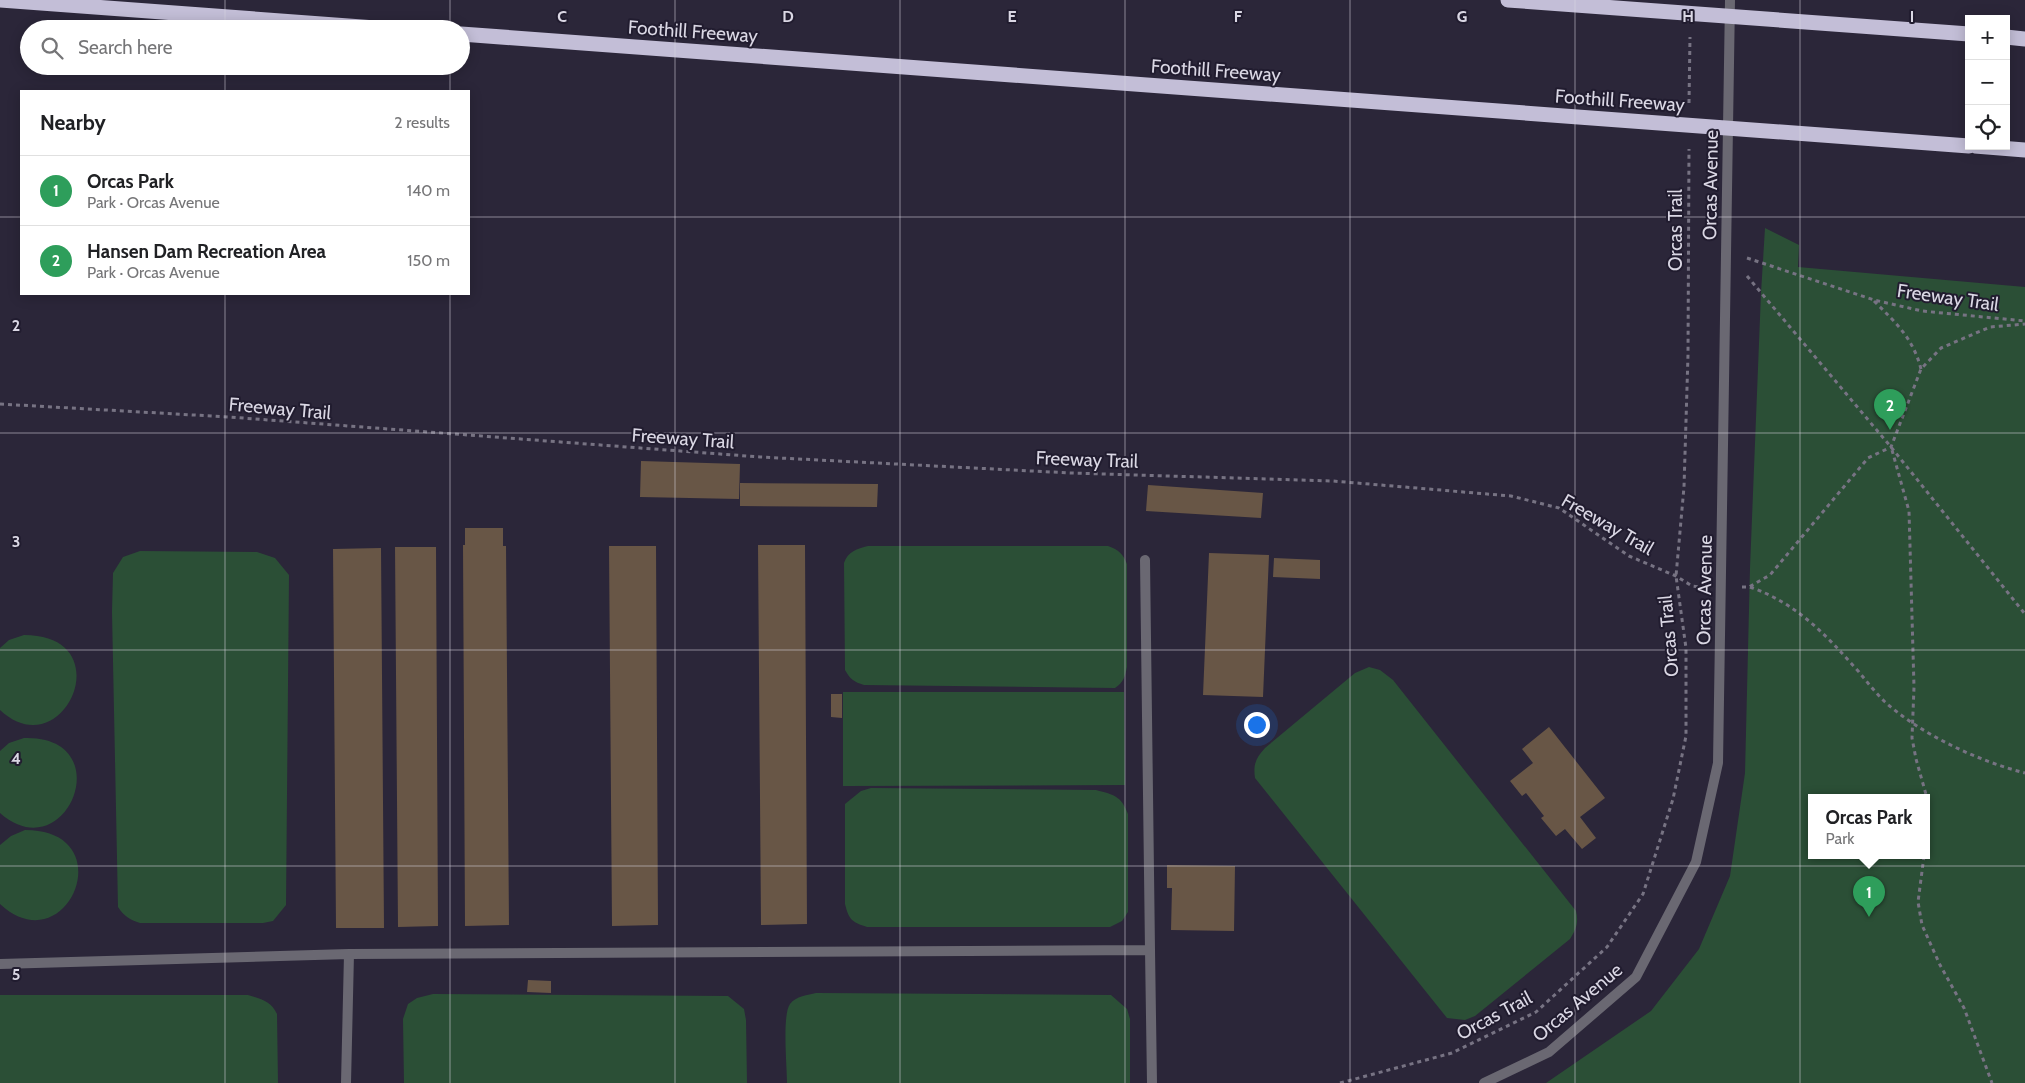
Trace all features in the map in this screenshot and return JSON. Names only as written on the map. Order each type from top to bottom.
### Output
[{"type":"highway","points":[[0,0],[268,20]]},
{"type":"highway","points":[[1508,0],[1965,34]]},
{"type":"highway","name":"Foothill Freeway","points":[[470,35],[1965,146]]},
{"type":"highway","points":[[2010,37],[2025,39]]},
{"type":"highway","points":[[2010,149],[2025,150]]},
{"type":"street","name":"Orcas Avenue","points":[[1484,1083],[1549,1052],[1636,977],[1696,862],[1718,763],[1730,0]]},
{"type":"street","points":[[1145,560],[1152,1083]]},
{"type":"street","points":[[0,964],[349,954],[1150,950]]},
{"type":"street","points":[[346,1083],[349,954]]},
{"type":"path","points":[[1689,107],[1690,29]]},
{"type":"path","name":"Orcas Trail","points":[[1340,1083],[1452,1053],[1536,1012],[1607,947],[1643,894],[1674,799],[1686,736],[1686,648],[1676,576],[1684,487],[1689,146]]},
{"type":"path","name":"Freeway Trail","points":[[1726,251],[1874,300],[1922,311],[2025,322]]},
{"type":"path","points":[[1726,251],[1891,447],[2025,614]]},
{"type":"path","points":[[1874,300],[1899,325],[1916,351],[1921,370]]},
{"type":"path","name":"Freeway Trail","points":[[1891,447],[1921,370],[1942,348],[1990,327],[2025,322]]},
{"type":"path","name":"Freeway Trail","points":[[0,404],[229,417],[760,457],[1062,472],[1333,481],[1511,496],[1559,508],[1629,556],[1676,576],[1692,586],[1749,587]]},
{"type":"path","points":[[1749,587],[1770,575],[1868,458],[1891,447]]},
{"type":"path","points":[[1891,447],[1909,511],[1914,687],[1912,738],[1926,794]]},
{"type":"path","points":[[1749,587],[1768,593],[1799,611],[1841,653],[1884,701],[1912,722],[1951,744],[2004,768],[2025,773]]},
{"type":"path","points":[[1924,859],[1918,902],[1922,925],[1940,965],[1964,1008],[1992,1083]]},
{"type":"green space","points":[[1765,228],[1799,245],[1798,267],[2025,287],[2025,1083],[1546,1083],[1651,1011],[1699,949],[1730,876],[1745,773],[1750,568]]},
{"type":"green space","points":[[868,546],[1108,546],[1115,549],[1122,555],[1127,564],[1127,667],[1124,679],[1115,688],[864,685],[855,681],[845,670],[844,563],[850,553]]},
{"type":"green space","points":[[140,551],[257,552],[275,558],[289,575],[286,905],[273,921],[263,923],[140,923],[128,917],[118,907],[112,612],[113,573],[123,557]]},
{"type":"green space","points":[[24,635],[54,641],[71,655],[77,674],[73,695],[61,712],[44,723],[23,724],[0,710],[0,648],[9,640]]},
{"type":"green space","points":[[1369,667],[1380,670],[1393,680],[1576,911],[1576,926],[1570,939],[1475,1016],[1465,1020],[1447,1018],[1255,778],[1254,769],[1256,761],[1265,748],[1355,673]]},
{"type":"green space","points":[[843,692],[1124,692],[1125,785],[843,786]]},
{"type":"green space","points":[[24,738],[54,743],[71,757],[77,776],[74,796],[63,814],[46,826],[24,827],[0,813],[0,751],[9,743]]},
{"type":"green space","points":[[871,788],[1096,790],[1113,795],[1123,803],[1128,814],[1128,912],[1122,921],[1110,927],[867,927],[858,924],[848,914],[845,904],[845,804],[861,791]]},
{"type":"green space","points":[[25,830],[55,836],[72,850],[78,870],[75,890],[63,908],[46,919],[24,919],[0,904],[0,845],[11,836]]},
{"type":"green space","points":[[816,993],[1111,995],[1127,1009],[1130,1019],[1130,1083],[787,1083],[786,1019],[788,1010],[790,1004],[795,999]]},
{"type":"green space","points":[[433,994],[728,996],[744,1009],[746,1020],[747,1083],[404,1083],[403,1019],[408,1004],[417,998]]},
{"type":"green space","points":[[0,995],[248,995],[269,1003],[277,1014],[278,1083],[0,1083]]},
{"type":"building","points":[[641,461],[740,464],[739,499],[640,497]]},
{"type":"building","points":[[740,483],[878,484],[877,507],[740,506]]},
{"type":"building","points":[[1148,485],[1263,493],[1261,518],[1146,511]]},
{"type":"building","points":[[465,528],[503,528],[503,546],[506,546],[509,925],[465,926],[463,545],[465,545]]},
{"type":"building","points":[[758,545],[805,545],[807,924],[761,925]]},
{"type":"building","points":[[609,546],[656,546],[658,925],[612,926]]},
{"type":"building","points":[[395,547],[436,547],[438,926],[398,927]]},
{"type":"building","points":[[381,548],[384,928],[336,928],[333,549]]},
{"type":"building","points":[[1209,553],[1269,555],[1263,697],[1203,695]]},
{"type":"building","points":[[1274,558],[1320,560],[1320,579],[1273,577]]},
{"type":"building","points":[[831,694],[842,694],[842,718],[831,717]]},
{"type":"building","points":[[1549,727],[1605,798],[1580,817],[1596,838],[1582,849],[1565,829],[1556,836],[1541,818],[1544,816],[1526,793],[1522,796],[1510,781],[1533,763],[1522,749]]},
{"type":"building","points":[[1167,865],[1235,866],[1234,931],[1171,930],[1172,888],[1167,888]]},
{"type":"building","points":[[528,980],[551,981],[551,993],[527,992]]},
{"type":"place","name":"Hansen Dam Recreation Area","points":[[1890,430]]},
{"type":"place","name":"Orcas Park","points":[[1869,917]]}]
